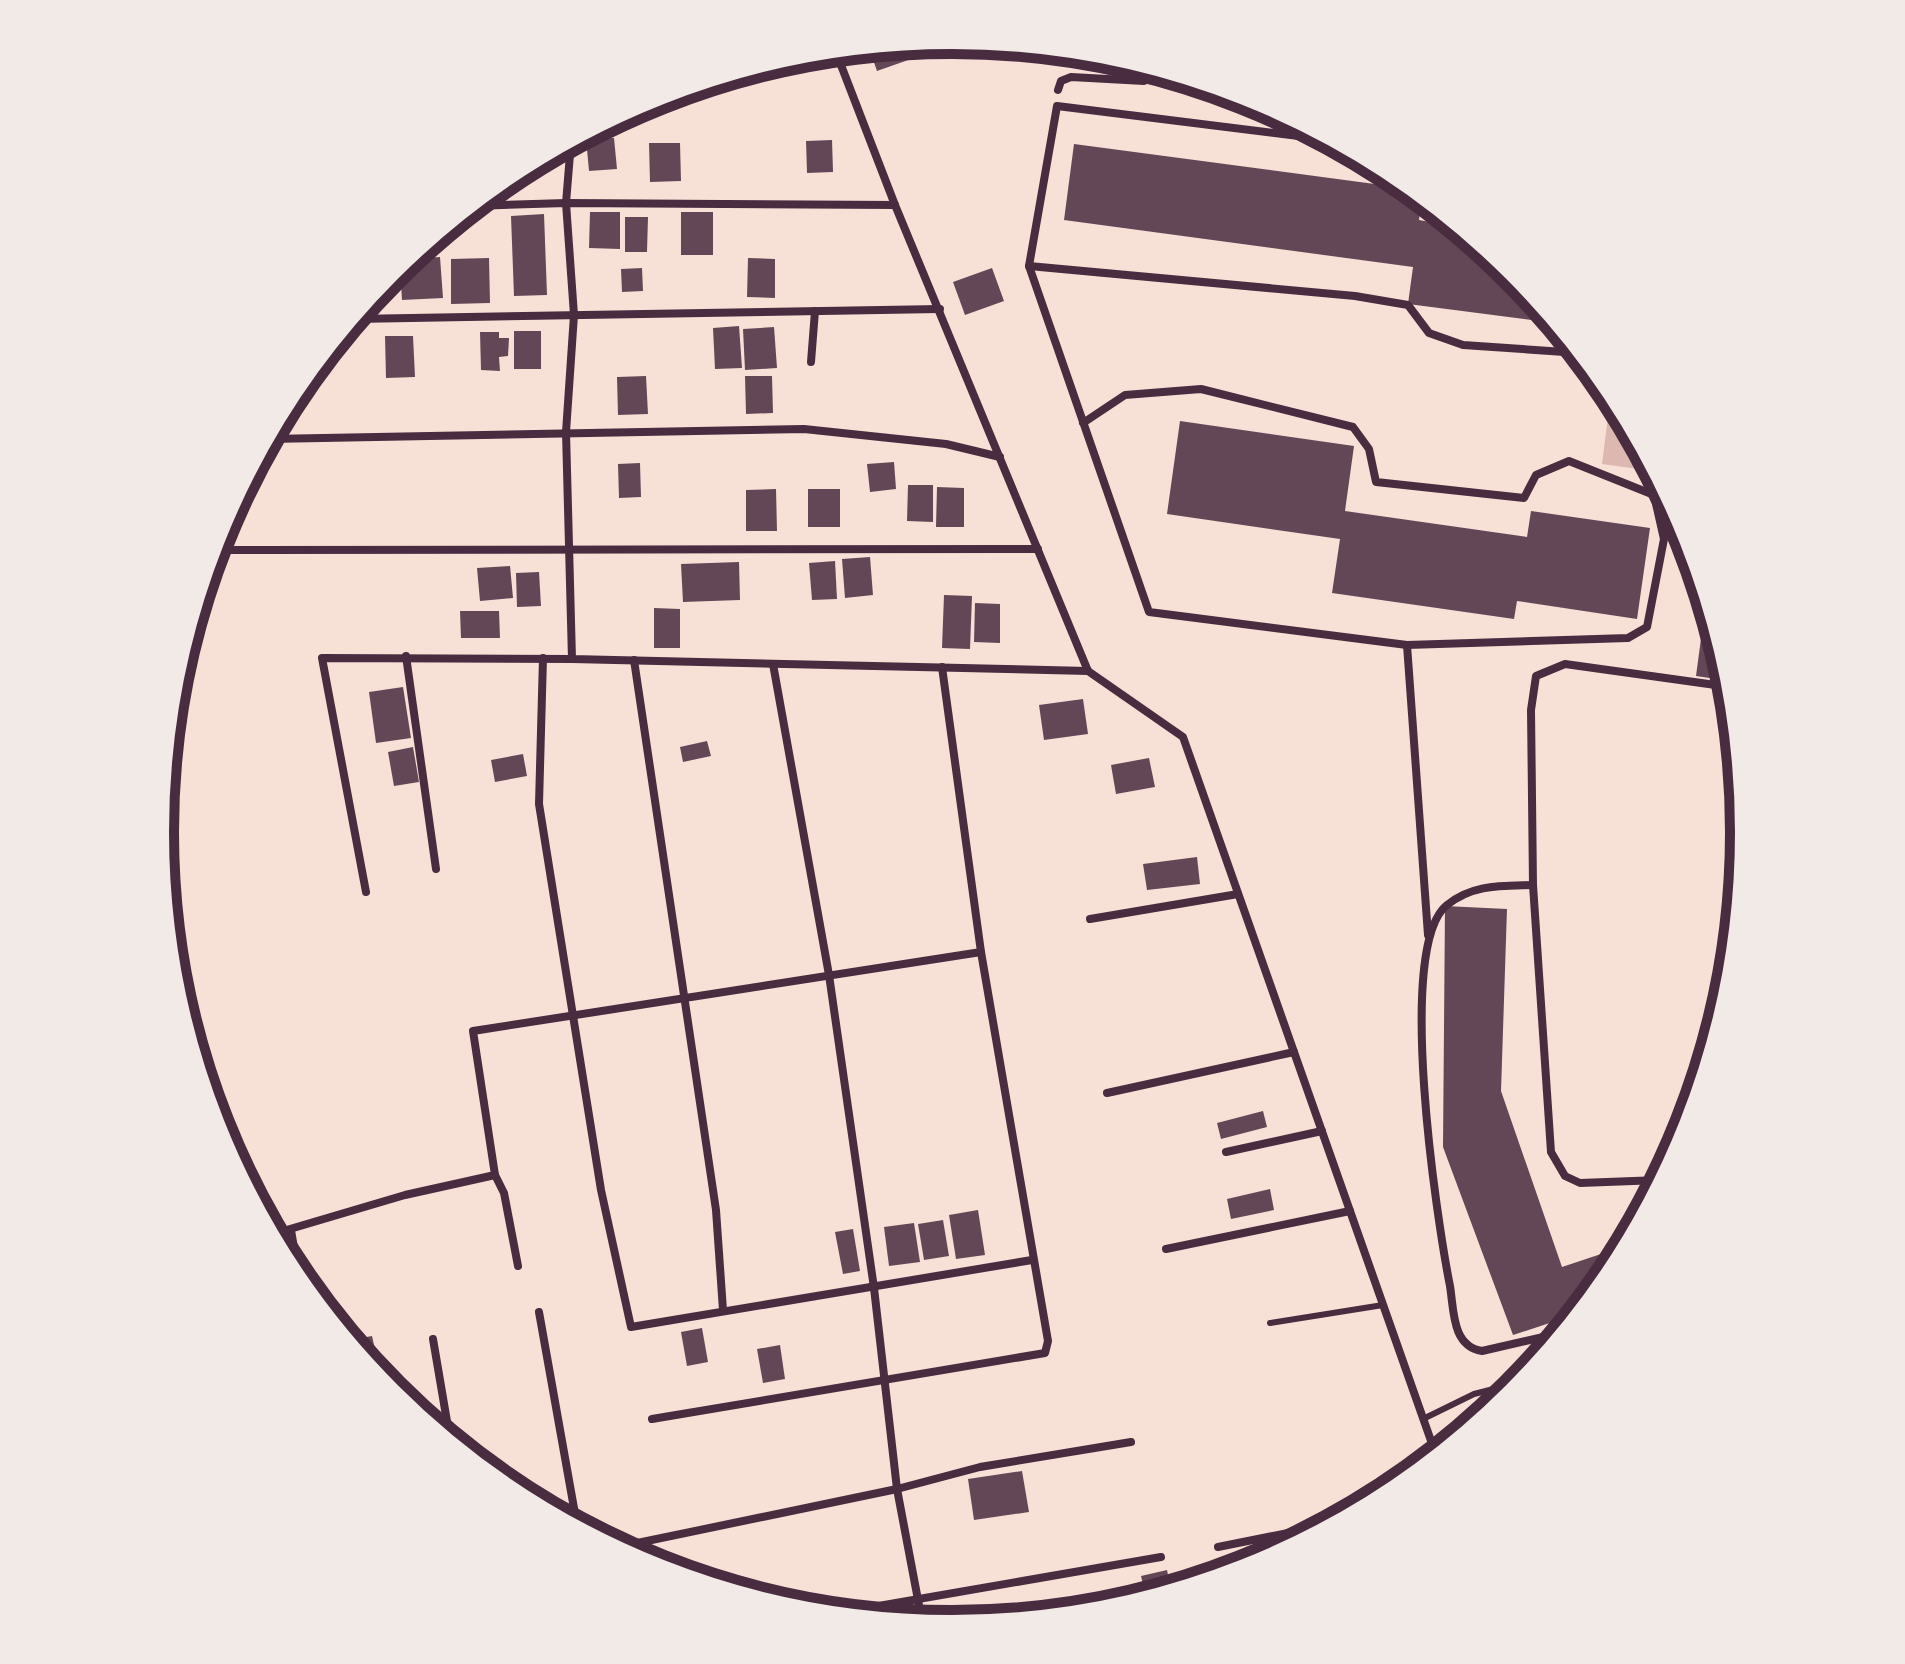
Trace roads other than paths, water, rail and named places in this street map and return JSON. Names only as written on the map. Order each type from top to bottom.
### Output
[{"type":"street","points":[[843,62],[895,205],[1088,671],[1183,737],[1432,1444]]},
{"type":"street","points":[[1058,90],[1061,81],[1071,77],[1147,79]]},
{"type":"street","points":[[1301,136],[1057,106],[1029,266],[1149,612],[1407,645],[1628,638],[1647,627],[1664,539],[1655,499]]},
{"type":"street","points":[[570,155],[566,203],[574,315],[566,432],[572,659]]},
{"type":"street","points":[[492,205],[895,205]]},
{"type":"street","points":[[1029,266],[1355,296],[1408,305],[1429,333],[1463,345],[1565,352]]},
{"type":"street","points":[[368,319],[940,309]]},
{"type":"street","points":[[811,362],[815,311]]},
{"type":"street","points":[[1083,423],[1125,395],[1201,389],[1353,427],[1369,449],[1376,482],[1524,498],[1536,475],[1569,461],[1653,495]]},
{"type":"street","points":[[282,439],[804,429],[946,444],[1000,457]]},
{"type":"street","points":[[228,550],[1038,549]]},
{"type":"street","points":[[1407,645],[1428,936],[1420,1064],[1441,1240],[1459,1336],[1471,1349],[1482,1351],[1544,1337]]},
{"type":"street","points":[[406,656],[436,869]]},
{"type":"street","points":[[366,892],[322,658],[543,658],[1088,671]]},
{"type":"street","points":[[543,658],[539,804],[601,1190],[631,1327],[1032,1260]]},
{"type":"street","points":[[634,660],[716,1210],[723,1310]]},
{"type":"street","points":[[773,664],[829,975],[874,1288],[897,1489],[919,1609]]},
{"type":"street","points":[[1648,1180],[1580,1183],[1565,1176],[1551,1152],[1533,885],[1531,710],[1536,676],[1565,664],[1717,685]]},
{"type":"street","points":[[652,1419],[1045,1353],[1048,1341],[981,952],[942,667]]},
{"type":"street","points":[[1428,936],[1445,906],[1478,887],[1533,885]]},
{"type":"street","points":[[1090,919],[1238,894]]},
{"type":"street","points":[[518,1266],[504,1193],[495,1175],[473,1031],[981,952]]},
{"type":"street","points":[[1107,1093],[1294,1052]]},
{"type":"street","points":[[1226,1152],[1322,1131]]},
{"type":"street","points":[[285,1231],[405,1195],[495,1175]]},
{"type":"street","points":[[1166,1249],[1350,1211]]},
{"type":"street","points":[[291,1230],[293,1244]]},
{"type":"street","points":[[539,1312],[575,1512]]},
{"type":"street","points":[[433,1339],[447,1423]]},
{"type":"street","points":[[637,1543],[897,1489],[980,1467],[1131,1442]]},
{"type":"street","points":[[1218,1547],[1292,1532]]},
{"type":"street","points":[[876,1605],[1161,1557]]},
{"type":"lane","points":[[1270,1323],[1383,1305]]},
{"type":"lane","points":[[1423,1419],[1474,1394],[1496,1388]]}]
